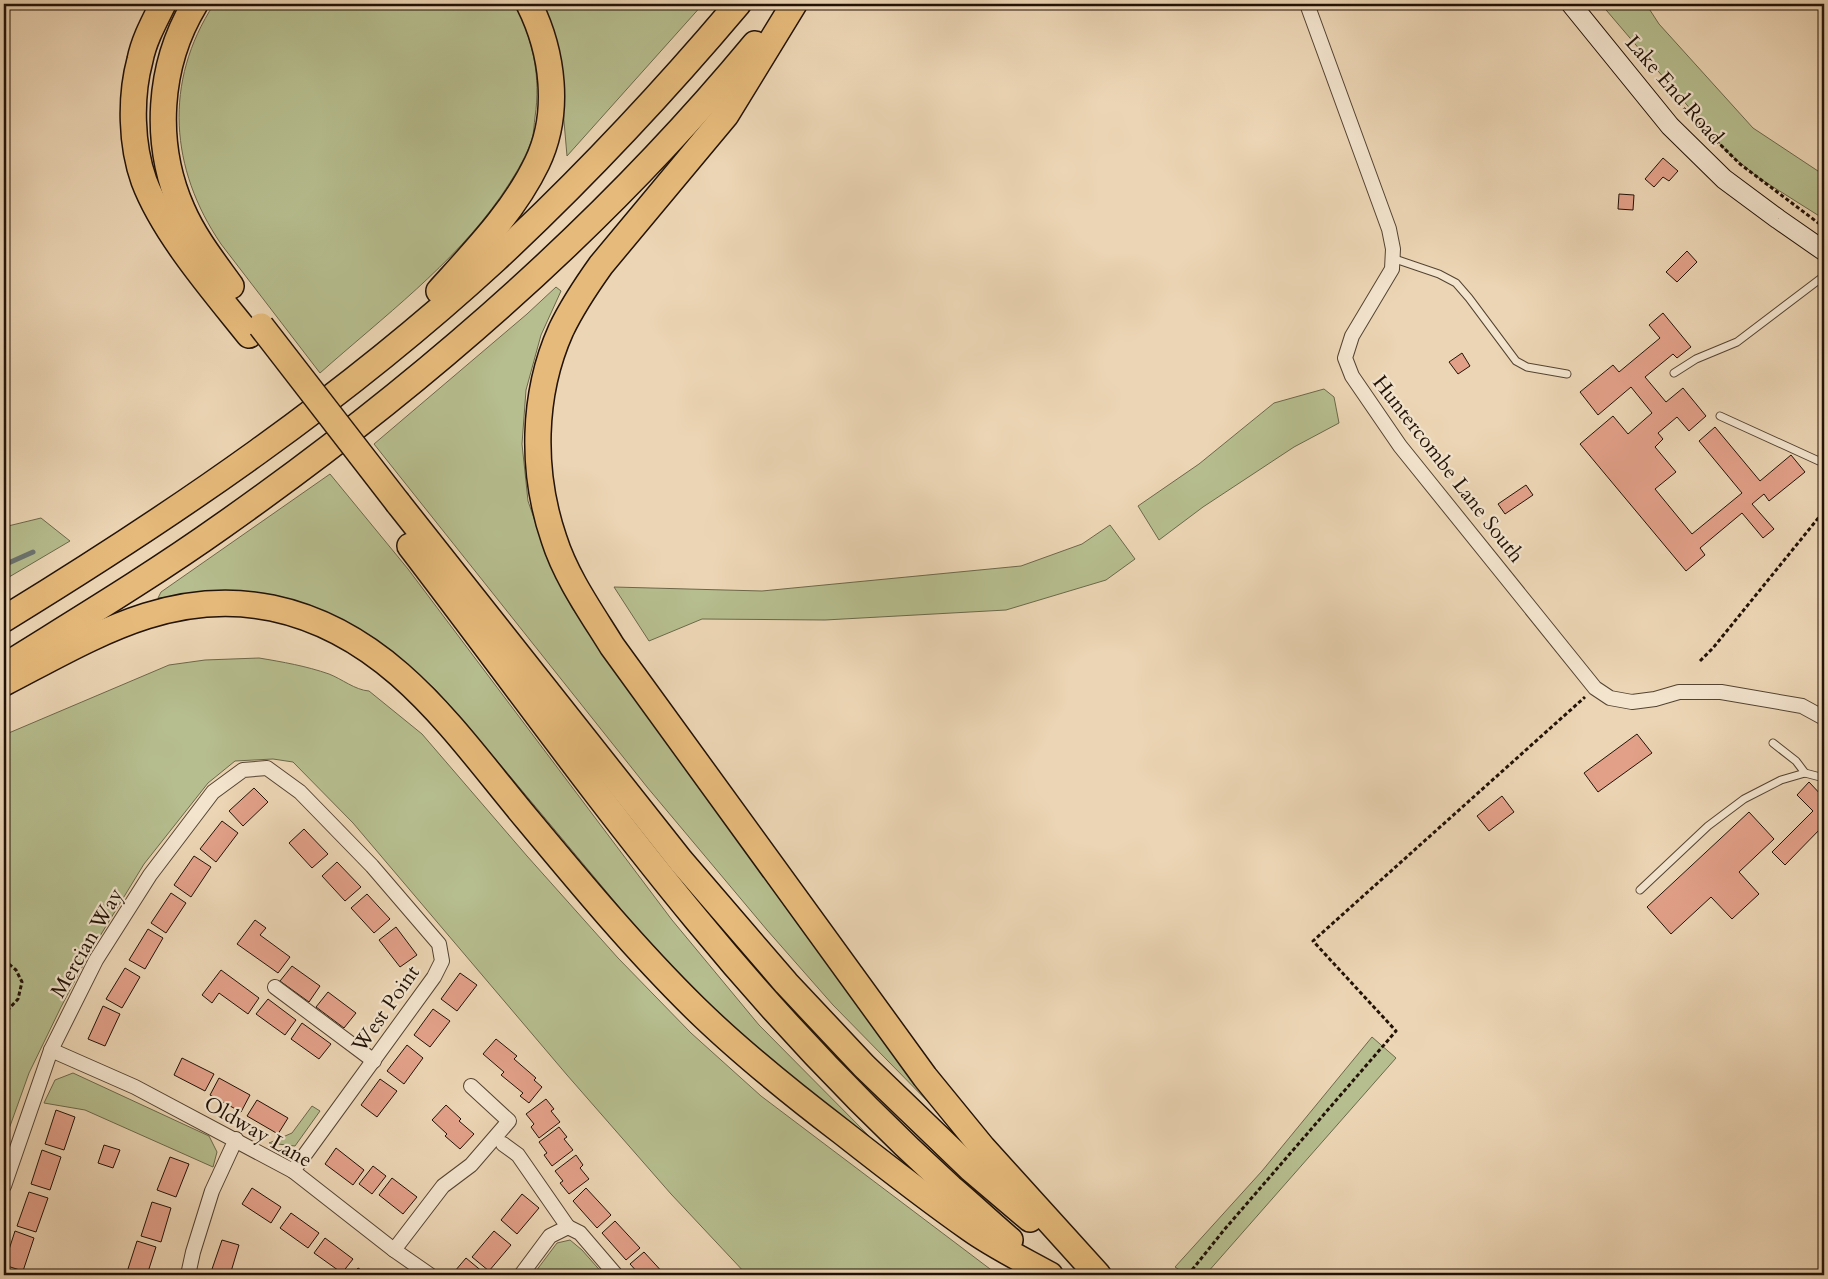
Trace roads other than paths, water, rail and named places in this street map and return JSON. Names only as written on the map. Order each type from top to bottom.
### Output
[{"type":"highway","points":[[163,4],[139,60],[134,128],[141,172],[152,199],[182,248],[255,331],[391,508],[606,805],[696,920],[749,982],[855,1096],[908,1148],[1051,1275]]},
{"type":"highway","points":[[195,4],[174,50],[165,87],[163,134],[166,160],[176,195],[191,227],[218,268],[255,331]]},
{"type":"highway","points":[[380,358],[488,236],[515,200],[538,161],[549,122],[550,74],[542,35],[529,4]]},
{"type":"highway","points":[[4,619],[106,555],[220,479],[380,358],[494,260],[598,160],[692,58],[738,4]]},
{"type":"highway","points":[[4,666],[142,580],[221,527],[352,429],[447,352],[506,302],[613,201],[740,62],[788,4]]},
{"type":"highway","points":[[794,4],[726,115],[601,265],[582,291],[565,324],[550,364],[541,406],[536,443],[541,490],[554,539],[562,559],[583,600],[612,646],[925,1077],[983,1148],[1098,1275]]},
{"type":"highway","points":[[391,508],[681,861],[811,1011],[864,1066],[971,1169],[1098,1275]]},
{"type":"highway","points":[[4,683],[120,625],[141,616],[183,606],[205,603],[250,604],[299,615],[342,633],[386,663],[420,692],[605,910],[672,985],[717,1029],[772,1078],[972,1231],[1051,1275]]},
{"type":"main road","name":"Lake End Road","points":[[1571,4],[1670,126],[1724,179],[1824,250]]},
{"type":"street","name":"Huntercombe Lane South","points":[[1307,4],[1389,229],[1393,249],[1392,269],[1352,336],[1346,358],[1352,376],[1400,446],[1595,688],[1610,698],[1632,702],[1655,699],[1679,692],[1721,692],[1802,706],[1824,718]]},
{"type":"street","name":"Mercian Way","points":[[4,1186],[50,1050],[96,960],[150,875],[213,792],[243,770],[267,768]]},
{"type":"street","name":"West Point","points":[[267,768],[300,792],[372,866],[439,944],[442,961],[434,977],[293,1171]]},
{"type":"street","points":[[275,987],[374,1061]]},
{"type":"street","name":"Oldway Lane","points":[[50,1050],[135,1087],[293,1171],[394,1250],[430,1275]]},
{"type":"street","points":[[394,1250],[443,1186],[471,1165],[509,1121],[471,1086]]},
{"type":"street","points":[[188,1275],[193,1252],[212,1191],[236,1139]]},
{"type":"street","points":[[503,1144],[518,1155],[568,1227],[580,1233],[616,1275]]},
{"type":"street","points":[[521,1275],[550,1236],[568,1227]]},
{"type":"lane","points":[[1392,258],[1439,274],[1456,283],[1516,361],[1527,367],[1567,374]]},
{"type":"lane","points":[[1674,373],[1696,359],[1737,342],[1824,276]]},
{"type":"lane","points":[[1720,416],[1820,462],[1824,461]]},
{"type":"lane","points":[[1773,743],[1796,761],[1805,773]]},
{"type":"lane","points":[[1640,890],[1708,826],[1744,799],[1782,780],[1805,773],[1824,778]]},
{"type":"waterway","points":[[4,565],[33,552]]}]
